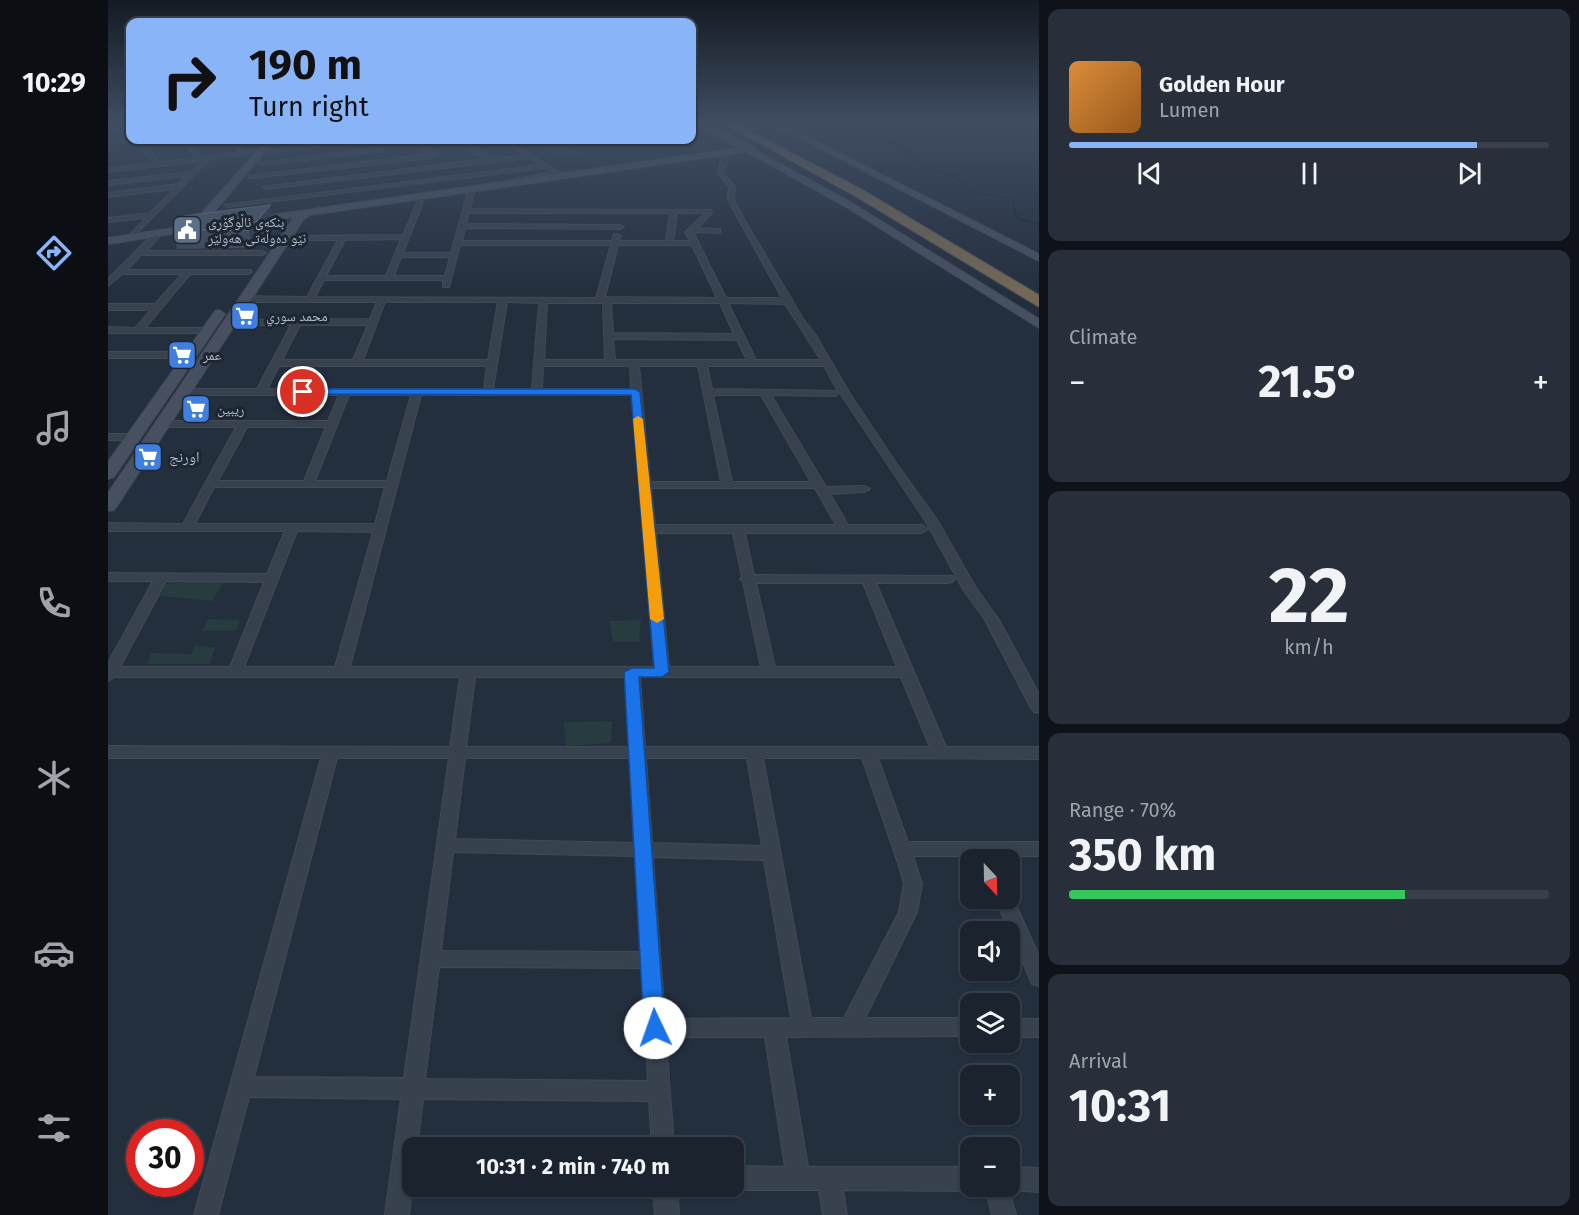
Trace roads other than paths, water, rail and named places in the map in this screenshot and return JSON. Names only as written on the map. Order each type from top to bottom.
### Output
[{"type":"highway","points":[[832,179],[1039,302]]},
{"type":"highway","points":[[854,179],[914,211]]},
{"type":"street","points":[[108,183],[145,179]]},
{"type":"street","points":[[135,233],[188,179]]},
{"type":"street","points":[[108,239],[209,222],[244,179]]},
{"type":"street","points":[[108,239],[158,234],[209,222],[216,218],[251,179]]},
{"type":"street","points":[[257,179],[276,200]]},
{"type":"street","points":[[266,187],[335,179]]},
{"type":"street","points":[[418,179],[422,182]]},
{"type":"street","points":[[227,205],[448,179]]},
{"type":"street","points":[[270,218],[297,217],[376,199],[520,179],[537,179]]},
{"type":"street","points":[[297,217],[234,221],[537,179]]},
{"type":"street","points":[[725,179],[732,187],[731,200],[768,269],[829,363],[845,393],[936,528],[970,589],[992,620],[1039,708]]},
{"type":"street","points":[[803,179],[1039,324]]},
{"type":"street","points":[[884,179],[1039,258]]},
{"type":"street","points":[[108,195],[181,186]]},
{"type":"street","points":[[442,299],[472,188]]},
{"type":"street","points":[[366,189],[376,199]]},
{"type":"street","points":[[389,278],[423,195]]},
{"type":"street","points":[[669,243],[674,210]]},
{"type":"street","points":[[465,211],[705,210],[710,212],[690,230]]},
{"type":"street","points":[[610,363],[604,299],[623,211]]},
{"type":"street","points":[[108,220],[152,215]]},
{"type":"street","points":[[108,506],[286,238],[297,217]]},
{"type":"street","points":[[108,474],[248,272],[262,253],[297,217]]},
{"type":"street","points":[[462,226],[620,226]]},
{"type":"street","points":[[690,230],[717,231]]},
{"type":"street","points":[[690,230],[694,243],[753,363]]},
{"type":"street","points":[[108,284],[158,234]]},
{"type":"street","points":[[310,299],[343,237]]},
{"type":"street","points":[[286,238],[405,237]]},
{"type":"street","points":[[457,243],[694,243]]},
{"type":"street","points":[[139,253],[262,253]]},
{"type":"street","points":[[398,255],[454,255]]},
{"type":"street","points":[[121,272],[248,272]]},
{"type":"street","points":[[138,330],[188,272]]},
{"type":"street","points":[[322,278],[448,278]]},
{"type":"street","points":[[224,308],[242,304],[310,299],[789,301]]},
{"type":"street","points":[[357,363],[382,299]]},
{"type":"street","points":[[488,392],[503,299]]},
{"type":"street","points":[[537,392],[543,299]]},
{"type":"street","points":[[108,307],[158,307]]},
{"type":"street","points":[[230,322],[374,321]]},
{"type":"street","points":[[260,392],[297,322]]},
{"type":"street","points":[[108,330],[208,331]]},
{"type":"street","points":[[608,336],[740,337]]},
{"type":"street","points":[[108,366],[113,355],[191,355]]},
{"type":"street","points":[[275,363],[493,363]]},
{"type":"street","points":[[538,363],[829,363]]},
{"type":"street","points":[[634,363],[662,672]]},
{"type":"street","points":[[702,364],[710,392],[727,485]]},
{"type":"street","points":[[183,392],[635,392]]},
{"type":"street","points":[[308,484],[345,392]]},
{"type":"street","points":[[341,672],[417,392]]},
{"type":"street","points":[[710,392],[835,393]]},
{"type":"street","points":[[765,393],[844,530]]},
{"type":"street","points":[[162,424],[332,424]]},
{"type":"street","points":[[187,527],[243,424]]},
{"type":"street","points":[[108,438],[134,437]]},
{"type":"street","points":[[122,455],[142,454]]},
{"type":"street","points":[[211,484],[392,484]]},
{"type":"street","points":[[645,485],[864,489]]},
{"type":"street","points":[[108,527],[379,528]]},
{"type":"street","points":[[235,672],[292,528]]},
{"type":"street","points":[[649,530],[921,530]]},
{"type":"street","points":[[738,530],[769,672]]},
{"type":"street","points":[[108,577],[272,578]]},
{"type":"street","points":[[162,577],[109,674],[905,672]]},
{"type":"street","points":[[867,578],[940,754]]},
{"type":"street","points":[[747,579],[948,579]]},
{"type":"street","points":[[397,1215],[468,672]]},
{"type":"street","points":[[632,672],[662,1137]]},
{"type":"street","points":[[108,753],[1039,753]]},
{"type":"street","points":[[206,1215],[330,754]]},
{"type":"street","points":[[754,754],[803,1028]]},
{"type":"street","points":[[850,1026],[908,912],[912,884],[903,849],[867,754]]},
{"type":"street","points":[[445,845],[770,853]]},
{"type":"street","points":[[903,849],[960,853]]},
{"type":"street","points":[[1020,851],[1039,849]]},
{"type":"street","points":[[1009,909],[1039,978]]},
{"type":"street","points":[[430,959],[651,960]]},
{"type":"street","points":[[655,1028],[960,1027]]},
{"type":"street","points":[[774,1028],[798,1178]]},
{"type":"street","points":[[1020,1028],[1039,1028]]},
{"type":"street","points":[[240,1087],[659,1091]]},
{"type":"street","points":[[744,1178],[960,1179]]},
{"type":"street","points":[[828,1178],[835,1215]]},
{"type":"street","points":[[1020,1179],[1039,1180]]},
{"type":"street","points":[[666,1197],[667,1215]]},
{"type":"street","points":[[999,1197],[1004,1215]]},
{"type":"waterway","points":[[957,179],[973,192],[1013,199],[1015,213]]},
{"type":"waterway","points":[[1015,211],[1016,218],[1039,224]]},
{"type":"place","name":"بنکەی ئاڵوگۆڕی نێو دەوڵەتی هەولێر","points":[[187,230]]},
{"type":"place","name":"محمد سوري","points":[[245,316]]},
{"type":"place","name":"عمر","points":[[182,355]]},
{"type":"place","name":"ريبين","points":[[196,409]]},
{"type":"place","name":"اورنج","points":[[148,457]]}]
